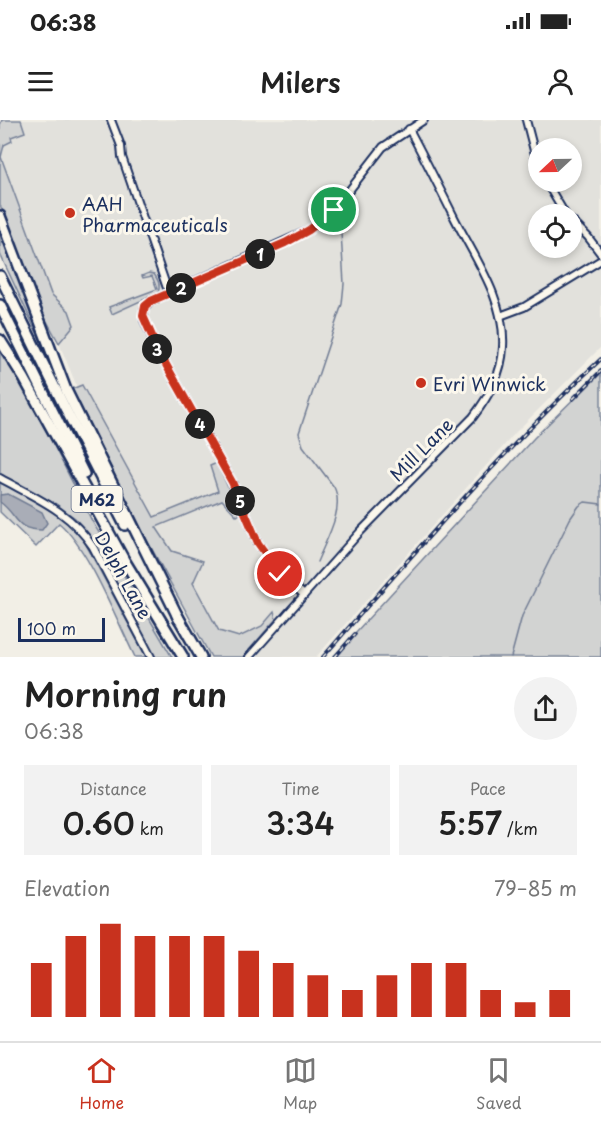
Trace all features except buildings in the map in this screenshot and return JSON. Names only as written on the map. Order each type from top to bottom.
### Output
[{"type":"highway","points":[[0,216],[66,390],[179,619]]},
{"type":"highway","name":"M62","points":[[0,276],[117,509],[201,657]]},
{"type":"highway","name":"M62","points":[[0,305],[107,519],[183,657]]},
{"type":"highway","points":[[0,340],[24,378],[124,560],[167,630]]},
{"type":"street","points":[[111,120],[169,294]]},
{"type":"street","points":[[304,595],[280,574],[258,543],[232,482],[160,354],[144,320],[143,312],[148,304],[309,230],[334,210],[383,147],[424,120]]},
{"type":"street","points":[[526,120],[531,138]]},
{"type":"street","name":"Mill Lane","points":[[249,657],[361,531],[481,408],[494,385],[501,363],[503,347],[500,316],[490,287],[409,129]]},
{"type":"street","points":[[582,231],[601,254]]},
{"type":"street","points":[[500,316],[524,307],[601,260]]},
{"type":"street","name":"Delph Lane","points":[[0,478],[60,510],[82,530],[151,657]]},
{"type":"shaded area","points":[[2,120],[601,120],[601,347],[516,432],[316,657],[217,657],[80,394],[59,343],[38,305],[0,205]]},
{"type":"shaded area","points":[[2,120],[21,120],[25,132],[11,137],[12,141],[4,145],[1,157],[51,294],[69,311],[74,325],[59,343],[38,305],[0,205],[0,125]]},
{"type":"shaded area","points":[[0,226],[53,363],[0,254]]},
{"type":"shaded area","points":[[149,273],[154,274],[158,281],[158,293],[112,314],[109,307],[157,289],[152,276],[143,278],[142,276]]},
{"type":"shaded area","points":[[0,348],[92,521],[172,657],[155,657],[89,535],[75,518],[56,504],[57,514],[83,539],[146,657],[135,657],[91,566],[70,534],[59,523],[36,547],[0,512]]},
{"type":"shaded area","points":[[601,372],[601,657],[333,657],[534,438]]},
{"type":"shaded area","points":[[82,385],[154,517],[218,491],[210,466],[217,463],[240,514],[237,516],[222,500],[156,527],[172,551],[203,561],[193,583],[219,631],[239,637],[262,626],[274,612],[276,619],[243,657],[211,657],[147,540],[72,389]]},
{"type":"shaded area","points":[[8,494],[42,512],[47,523],[42,530],[21,525],[0,502],[0,495]]},
{"type":"waterway","points":[[317,562],[336,515],[337,496],[334,487],[303,446],[299,433],[342,304],[344,284],[341,232]]},
{"type":"waterway","points":[[511,657],[522,616],[570,519],[579,506],[585,502],[601,504]]},
{"type":"railway","points":[[323,657],[493,467],[601,359]]},
{"type":"railway","points":[[573,399],[601,371]]},
{"type":"railway","points":[[335,657],[355,634]]},
{"type":"place","name":"AAH Pharmaceuticals","points":[[70,213]]},
{"type":"place","name":"Evri Winwick","points":[[421,383]]},
{"type":"route","points":[[280,574],[258,543],[232,482],[160,354],[144,320],[143,312],[145,306],[151,301],[285,243],[309,230],[334,210]]}]
